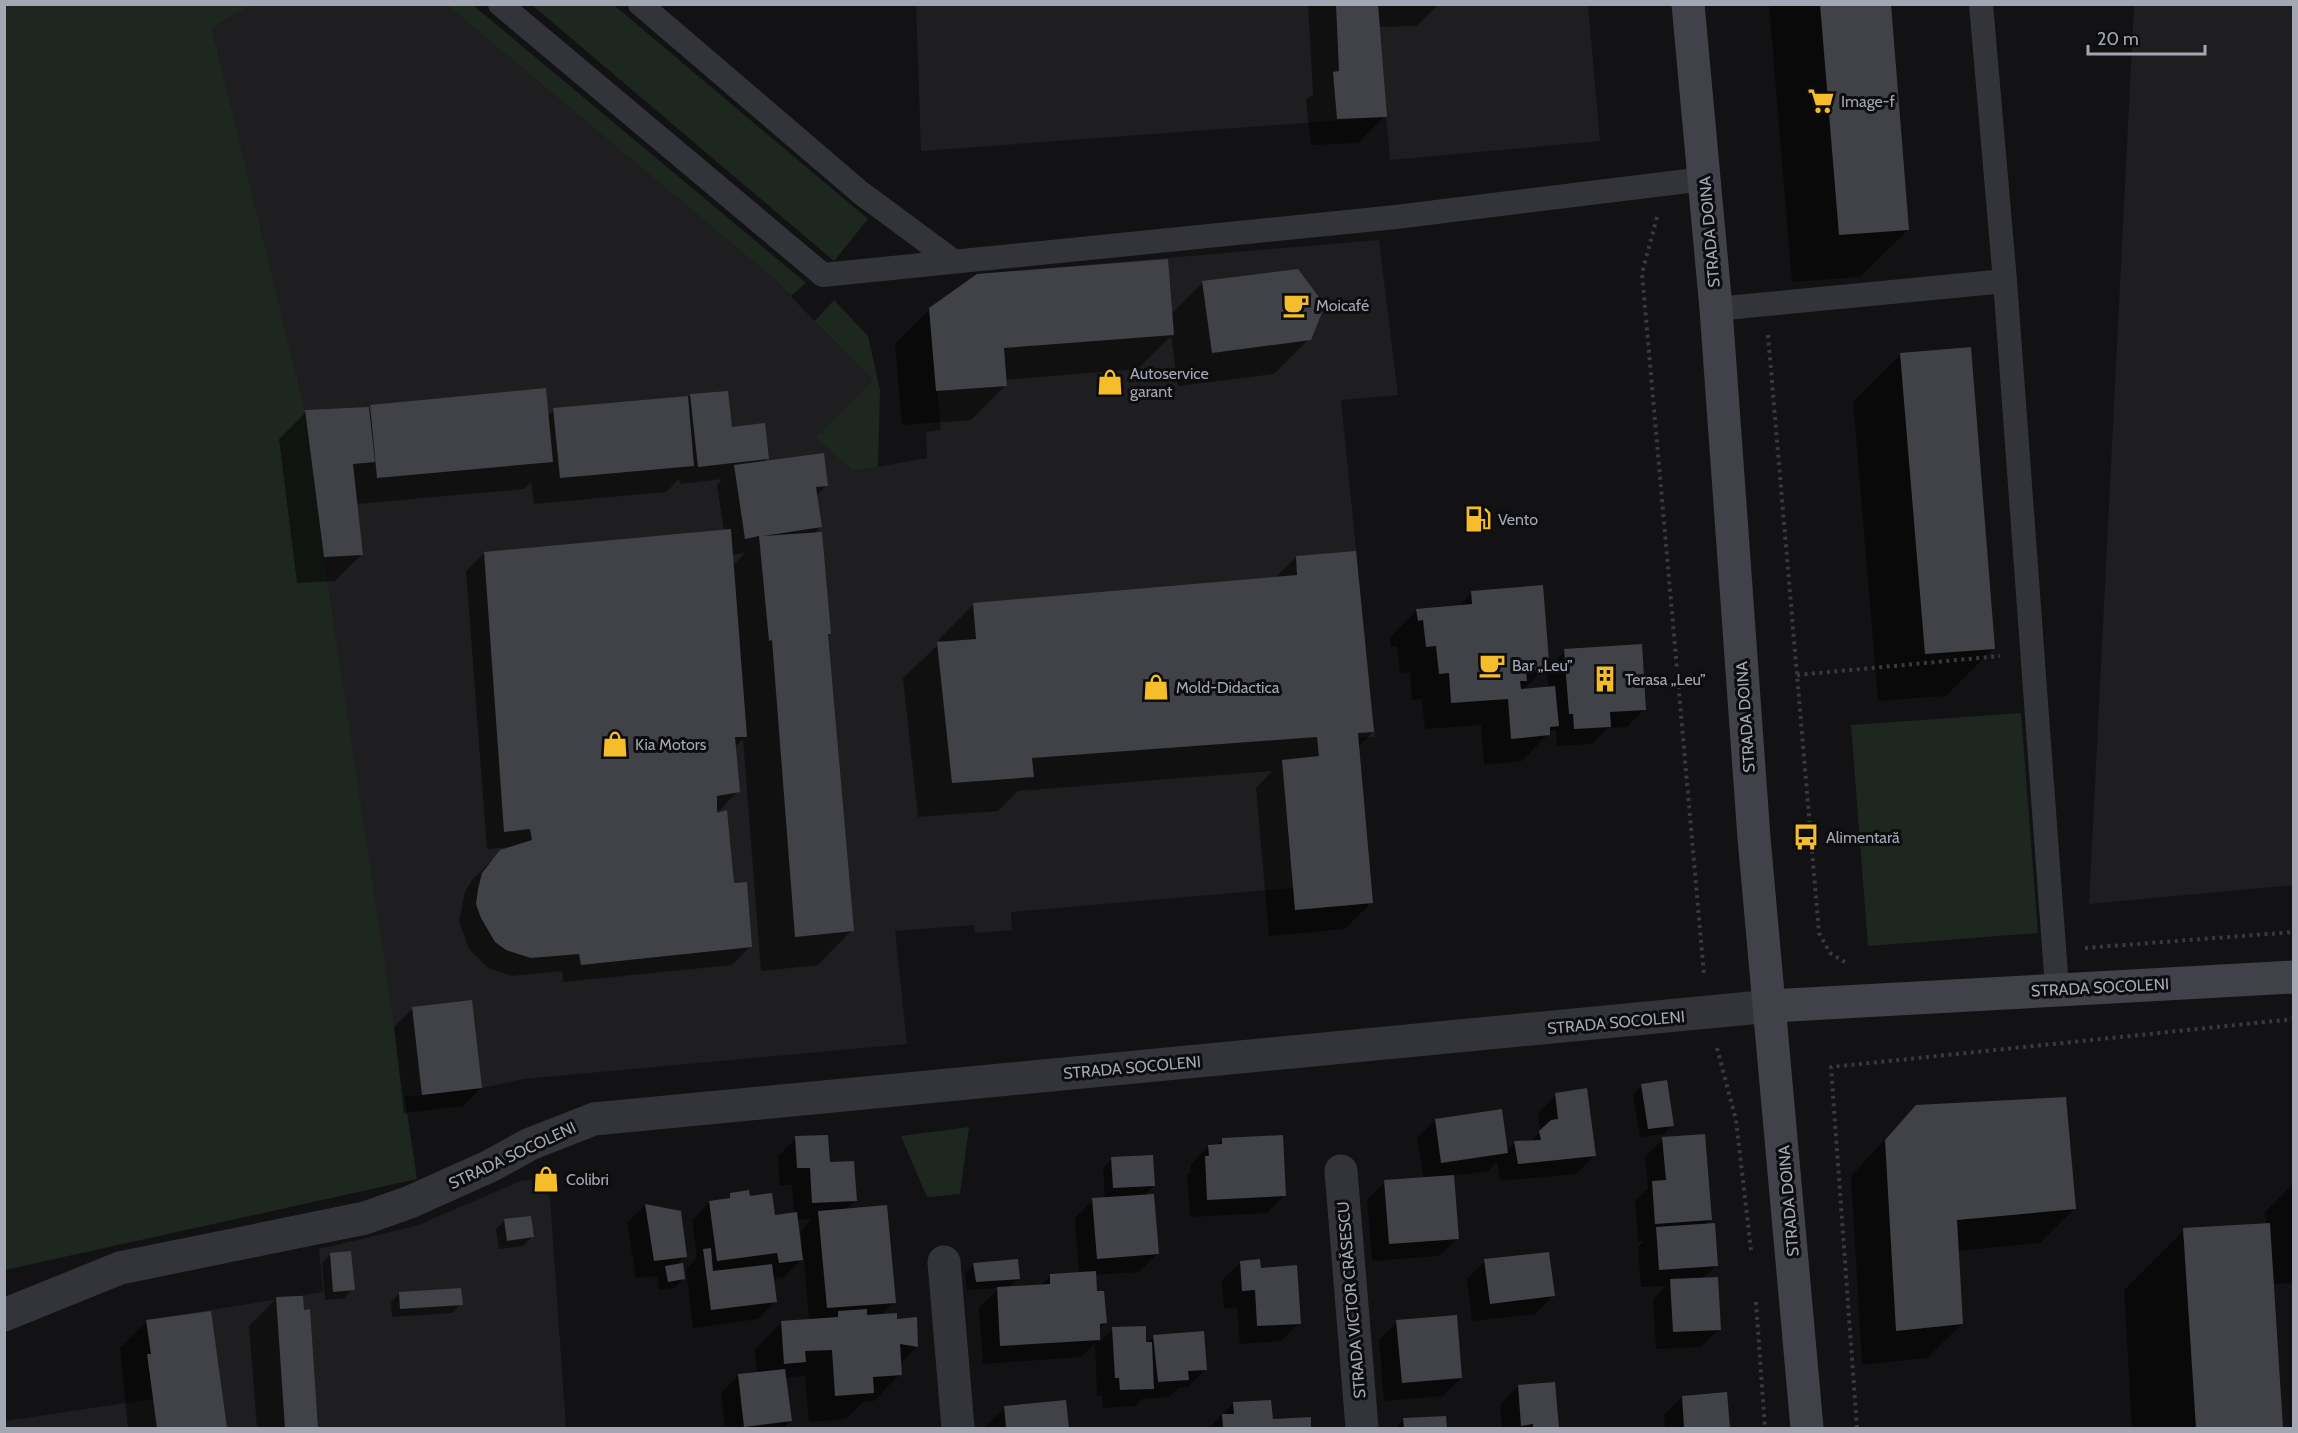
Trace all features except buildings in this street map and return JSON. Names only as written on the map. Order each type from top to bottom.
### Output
[{"type":"main road","name":"STRADA DOINA","points":[[1688,4],[1716,309],[1754,838],[1771,1006],[1807,1428]]},
{"type":"main road","name":"STRADA SOCOLENI","points":[[1771,1006],[2057,988],[2294,977]]},
{"type":"street","name":"STRADA SOCOLENI","points":[[4,1315],[120,1268],[365,1218],[410,1202],[490,1166],[530,1144],[594,1119],[1771,1006]]},
{"type":"street","name":"STRADA VICTOR CRĂSESCU","points":[[1341,1171],[1362,1428]]},
{"type":"street","points":[[944,1262],[958,1428]]},
{"type":"lane","points":[[500,4],[823,275],[1396,217],[1704,179]]},
{"type":"lane","points":[[640,4],[861,193],[953,261]]},
{"type":"lane","points":[[1981,4],[2005,281],[2057,988]]},
{"type":"lane","points":[[1716,309],[1766,306],[2005,281]]},
{"type":"path","points":[[1665,184],[1642,273],[1707,1013],[1736,1120],[1752,1256]]},
{"type":"path","points":[[1766,306],[1820,933],[1830,953],[1851,966]]},
{"type":"path","points":[[1797,675],[2033,653]]},
{"type":"path","points":[[1857,1428],[1831,1067],[2294,1019]]},
{"type":"path","points":[[1755,1290],[1765,1428]]},
{"type":"shaded area","points":[[4,5],[251,5],[212,28],[305,410],[324,557],[417,1179],[5,1270]]},
{"type":"shaded area","points":[[251,5],[447,5],[774,279],[873,381],[815,437],[854,471],[927,458],[926,432],[941,430],[929,308],[977,274],[1379,240],[1398,395],[1341,400],[1375,737],[1358,738],[1373,903],[1295,910],[1293,888],[1011,912],[1012,930],[975,933],[974,925],[895,931],[907,1044],[524,1079],[482,1088],[404,1097],[324,557],[305,410],[212,28]]},
{"type":"shaded area","points":[[447,5],[473,5],[806,283],[791,296],[774,279]]},
{"type":"shaded area","points":[[532,5],[614,5],[868,219],[834,261]]},
{"type":"shaded area","points":[[916,5],[1588,5],[1600,141],[1390,160],[1386,117],[921,151]]},
{"type":"shaded area","points":[[2134,5],[2293,5],[2293,885],[2089,904]]},
{"type":"shaded area","points":[[834,300],[868,336],[880,390],[878,467],[853,471],[815,437],[873,381],[815,321]]},
{"type":"shaded area","points":[[2021,713],[2038,933],[1868,946],[1851,725]]},
{"type":"shaded area","points":[[969,1127],[960,1194],[927,1197],[901,1136]]},
{"type":"shaded area","points":[[523,1180],[539,1181],[550,1198],[566,1428],[5,1428],[5,1421],[159,1398],[153,1319],[323,1292],[319,1249],[416,1226]]},
{"type":"place","name":"Image-f","points":[[1821,101]]},
{"type":"place","name":"Moicafé","points":[[1296,305]]},
{"type":"place","name":"Autoservice garant","points":[[1110,382]]},
{"type":"place","name":"Vento","points":[[1478,519]]},
{"type":"place","name":"Bar „Leu”","points":[[1492,665]]},
{"type":"place","name":"Terasa „Leu”","points":[[1605,679]]},
{"type":"place","name":"Mold-Didactica","points":[[1156,687]]},
{"type":"place","name":"Kia Motors","points":[[615,744]]},
{"type":"place","name":"Alimentară","points":[[1806,837]]},
{"type":"place","name":"Colibri","points":[[546,1179]]}]
